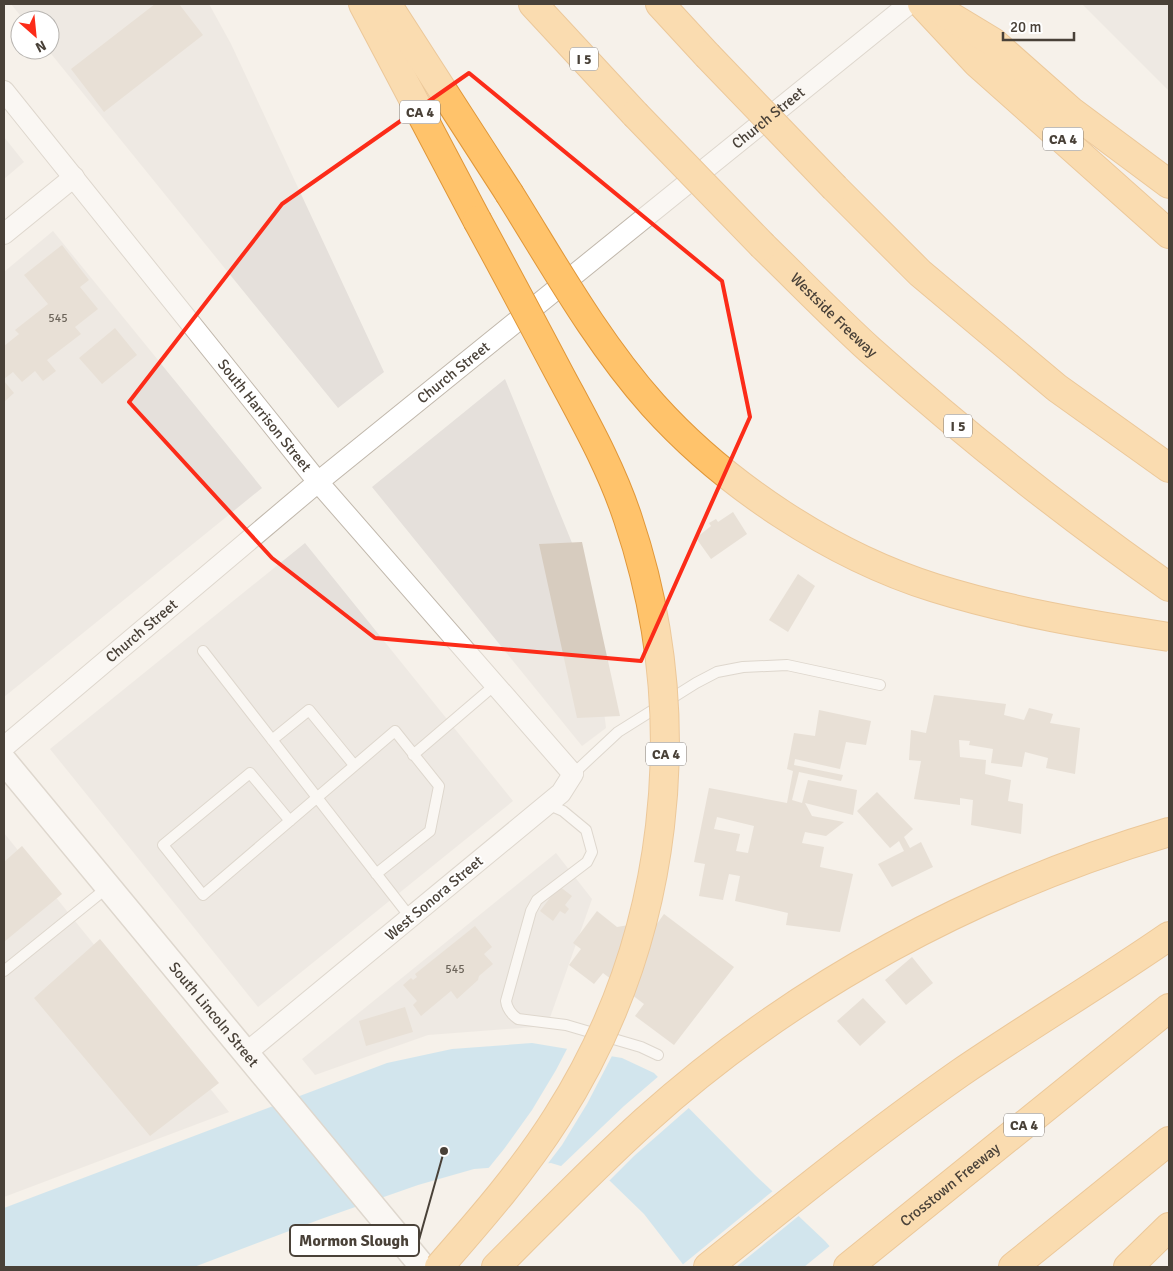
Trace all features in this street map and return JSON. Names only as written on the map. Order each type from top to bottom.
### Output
[{"type":"highway","name":"CA 4","points":[[363,4],[589,428],[610,472],[642,563],[657,639],[665,706],[666,754],[658,850],[649,897],[621,989],[581,1077],[556,1118],[529,1158],[474,1228],[439,1267]]},
{"type":"highway","points":[[386,4],[600,338],[653,405],[711,461],[741,486],[818,536],[891,572],[933,588],[1032,614],[1169,637]]},
{"type":"highway","name":"Westside Freeway","points":[[533,4],[635,114],[763,246],[868,348],[954,423],[1059,506],[1169,587]]},
{"type":"highway","points":[[660,4],[835,188],[920,272],[1057,388],[1169,468]]},
{"type":"highway","name":"CA 4","points":[[922,4],[966,36],[977,63],[1169,234]]},
{"type":"highway","points":[[930,4],[966,36],[994,42],[1071,111],[1169,184]]},
{"type":"highway","points":[[496,1267],[594,1168],[646,1120],[732,1049],[815,992],[872,957],[1000,893],[1065,866],[1169,832]]},
{"type":"highway","points":[[708,1267],[860,1145],[961,1072],[1169,936]]},
{"type":"highway","name":"Crosstown Freeway","points":[[848,1267],[1169,1008]]},
{"type":"highway","points":[[1013,1267],[1169,1141]]},
{"type":"highway","points":[[1128,1267],[1169,1226]]},
{"type":"street","name":"Church Street","points":[[4,747],[318,482],[909,4]]},
{"type":"street","name":"South Harrison Street","points":[[4,91],[318,482],[537,730],[573,774]]},
{"type":"street","points":[[4,234],[74,177]]},
{"type":"street","name":"South Lincoln Street","points":[[4,761],[423,1267]]},
{"type":"street","name":"West Sonora Street","points":[[246,1053],[561,793],[573,774]]},
{"type":"lane","points":[[203,651],[410,918]]},
{"type":"lane","points":[[573,774],[618,732],[717,672],[743,667],[787,665],[880,685]]},
{"type":"lane","points":[[414,754],[496,684]]},
{"type":"lane","points":[[272,740],[309,710],[354,765]]},
{"type":"lane","points":[[290,821],[250,773],[163,845],[203,894],[290,821],[317,798],[394,731],[439,786],[430,831],[376,874]]},
{"type":"lane","points":[[547,804],[563,812],[586,830],[592,852],[588,862],[538,900],[531,911],[506,1001],[507,1006],[511,1014],[518,1019],[566,1025],[641,1047],[658,1055]]},
{"type":"lane","points":[[4,972],[108,887]]},
{"type":"highlighted area","points":[[469,73],[722,281],[750,417],[641,661],[375,638],[272,558],[129,402],[282,204]]},
{"type":"shaded area","points":[[11,4],[209,4],[231,44],[384,372],[338,408],[56,60],[60,60],[60,10],[16,10]]},
{"type":"shaded area","points":[[1082,4],[1169,4],[1169,91]]},
{"type":"shaded area","points":[[4,137],[24,162],[4,179]]},
{"type":"shaded area","points":[[53,231],[262,488],[4,697],[4,272]]},
{"type":"shaded area","points":[[505,379],[588,582],[606,728],[582,746],[372,487]]},
{"type":"shaded area","points":[[305,543],[513,801],[258,1007],[50,749]]},
{"type":"shaded area","points":[[4,833],[229,1112],[4,1197]]},
{"type":"shaded area","points":[[556,853],[592,899],[547,1026],[428,1035],[315,1075],[302,1059]]},
{"type":"water","points":[[532,1043],[622,1058],[654,1073],[755,1175],[825,1241],[848,1267],[685,1267],[644,1214],[610,1181],[551,1163],[474,1169],[418,1185],[194,1267],[4,1267],[4,1208],[387,1063],[452,1049]]},
{"type":"pier","points":[[568,1047],[613,1054],[587,1104],[562,1145],[546,1166],[487,1170],[532,1110]]},
{"type":"pier","points":[[660,1075],[691,1106],[634,1156],[607,1183],[559,1168],[624,1106]]},
{"type":"pier","points":[[774,1190],[801,1214],[736,1267],[681,1266]]},
{"type":"pier","points":[[831,1245],[850,1267],[804,1267]]},
{"type":"building","points":[[155,4],[179,4],[203,35],[104,112],[71,69]]},
{"type":"building","points":[[62,245],[89,280],[80,287],[98,309],[75,327],[81,334],[47,360],[56,371],[43,381],[35,371],[22,382],[13,372],[4,379],[4,346],[19,334],[15,330],[48,304],[24,275]]},
{"type":"building","points":[[115,328],[137,355],[102,384],[79,358]]},
{"type":"building","points":[[4,381],[14,393],[4,402]]},
{"type":"building","points":[[733,512],[747,534],[711,559],[696,538],[711,526],[709,523],[716,519],[718,522]]},
{"type":"building","points":[[582,542],[620,716],[577,718],[539,544]]},
{"type":"building","points":[[798,574],[815,586],[788,632],[769,620]]},
{"type":"building","points":[[934,695],[1006,704],[1004,715],[1024,720],[1029,708],[1053,714],[1050,723],[1080,728],[1075,774],[1046,768],[1048,758],[1025,752],[1022,767],[991,763],[993,749],[969,745],[970,741],[959,740],[960,757],[986,760],[985,774],[1011,780],[1008,801],[1023,804],[1021,834],[971,825],[973,800],[960,798],[960,805],[914,799],[921,761],[909,760],[911,730],[926,733]]},
{"type":"building","points":[[819,710],[871,721],[866,745],[846,742],[840,769],[795,759],[794,765],[843,775],[841,781],[799,772],[792,800],[802,803],[808,780],[857,790],[853,815],[805,803],[812,816],[844,822],[826,836],[805,832],[802,843],[824,847],[820,867],[853,874],[840,932],[786,925],[788,913],[735,901],[740,876],[729,874],[723,900],[699,896],[705,864],[694,862],[709,788],[787,803],[793,771],[787,769],[794,733],[815,736]],"holes":[[[717,817],[754,826],[748,853],[736,851],[740,834],[714,829]]]},
{"type":"building","points":[[877,792],[913,829],[904,837],[910,848],[921,842],[933,867],[892,887],[878,864],[904,851],[899,841],[890,848],[857,811]]},
{"type":"building","points":[[22,846],[62,894],[4,942],[4,862]]},
{"type":"building","points":[[559,886],[572,896],[565,905],[569,909],[565,914],[560,911],[553,921],[540,911]]},
{"type":"building","points":[[597,911],[617,927],[647,922],[654,928],[664,914],[734,967],[674,1045],[635,1016],[644,1004],[603,973],[594,984],[569,965],[581,949],[573,943]]},
{"type":"building","points":[[475,926],[492,947],[484,954],[493,964],[457,999],[451,991],[421,1016],[413,1005],[417,1001],[403,985],[411,978],[413,980],[417,977],[415,974]]},
{"type":"building","points":[[100,939],[219,1083],[150,1136],[34,998]]},
{"type":"building","points":[[912,957],[933,983],[906,1005],[885,980]]},
{"type":"building","points":[[863,998],[886,1022],[860,1046],[837,1021]]},
{"type":"building","points":[[405,1007],[413,1032],[366,1046],[359,1021]]},
{"type":"place","name":"Mormon Slough","points":[[444,1151]]}]
